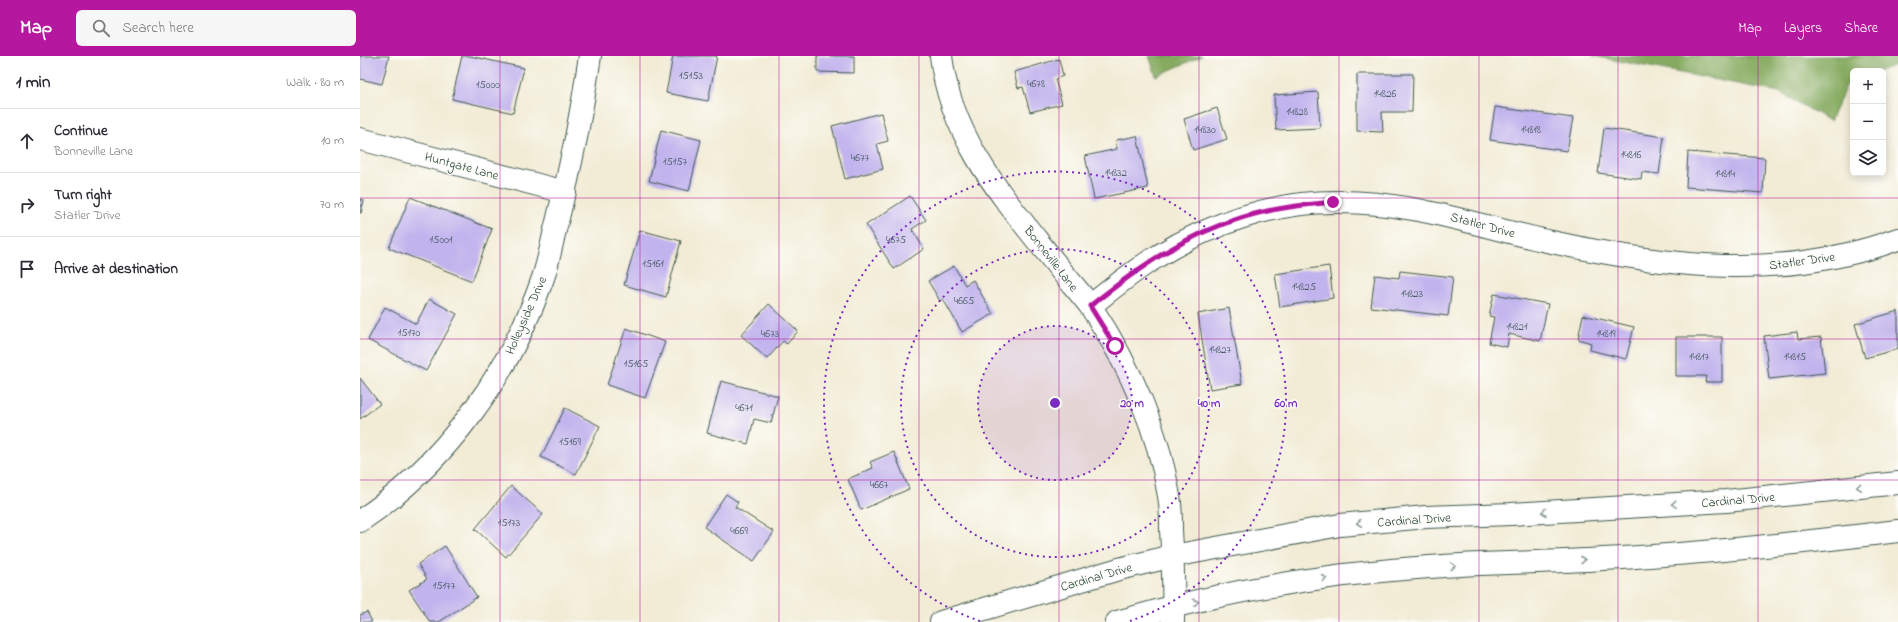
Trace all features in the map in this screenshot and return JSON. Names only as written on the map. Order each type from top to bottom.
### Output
[{"type":"street","name":"Holleyside Drive","points":[[360,521],[416,476],[453,437],[491,385],[518,337],[543,278],[565,192],[583,106],[590,56]]},
{"type":"street","name":"Bonneville Lane","points":[[941,56],[944,78],[955,116],[973,152],[993,184],[1090,306],[1115,346],[1134,384],[1148,420],[1166,477],[1170,497],[1173,556],[1173,614]]},
{"type":"street","name":"Huntgate Lane","points":[[360,139],[565,192]]},
{"type":"street","name":"Statler Drive","points":[[1090,306],[1157,256],[1199,234],[1243,217],[1287,207],[1333,202],[1389,204],[1420,209],[1547,241],[1686,264],[1724,267],[1771,266],[1826,258],[1880,245],[1898,239]]},
{"type":"street","name":"Cardinal Drive","points":[[941,622],[1119,569],[1173,556],[1340,525],[1426,517],[1519,514],[1726,501],[1898,483]]},
{"type":"street","points":[[1117,622],[1173,614],[1251,590],[1347,575],[1428,567],[1603,559],[1766,548],[1898,531]]},
{"type":"green space","points":[[1149,56],[1202,56],[1156,76]]},
{"type":"green space","points":[[1593,56],[1898,56],[1898,64],[1886,69],[1850,68],[1850,83],[1847,84],[1830,121],[1779,92]]},
{"type":"building","points":[[360,56],[389,56],[382,84],[360,79]]},
{"type":"building","points":[[462,56],[470,56],[524,68],[513,113],[452,99]]},
{"type":"building","points":[[673,56],[717,56],[708,101],[666,93]]},
{"type":"building","points":[[817,56],[854,56],[854,73],[817,72]]},
{"type":"building","points":[[1059,59],[1063,76],[1055,79],[1062,104],[1030,112],[1023,87],[1018,88],[1014,72]]},
{"type":"building","points":[[1357,74],[1413,74],[1412,112],[1382,112],[1383,132],[1357,131]]},
{"type":"building","points":[[1318,92],[1320,128],[1276,130],[1274,95]]},
{"type":"building","points":[[1495,107],[1573,118],[1567,151],[1490,140]]},
{"type":"building","points":[[1217,108],[1227,139],[1193,150],[1184,119]]},
{"type":"building","points":[[881,113],[888,141],[877,144],[883,169],[845,179],[832,126]]},
{"type":"building","points":[[1604,128],[1664,137],[1659,174],[1642,172],[1641,179],[1598,173]]},
{"type":"building","points":[[661,130],[701,140],[689,191],[649,181]]},
{"type":"building","points":[[1137,136],[1148,188],[1094,199],[1085,156],[1117,149],[1116,140]]},
{"type":"building","points":[[1688,152],[1765,158],[1763,193],[1686,187]]},
{"type":"building","points":[[910,196],[926,220],[912,229],[924,249],[894,269],[866,225]]},
{"type":"building","points":[[410,197],[492,229],[472,281],[389,248]]},
{"type":"building","points":[[360,199],[364,200],[361,213],[360,213]]},
{"type":"building","points":[[640,230],[681,241],[666,297],[624,285]]},
{"type":"building","points":[[954,266],[965,285],[973,280],[993,314],[962,332],[943,299],[940,301],[928,281]]},
{"type":"building","points":[[1329,266],[1333,298],[1280,307],[1275,274]]},
{"type":"building","points":[[1400,271],[1453,277],[1448,316],[1371,307],[1375,275],[1399,278]]},
{"type":"building","points":[[1494,294],[1548,304],[1540,341],[1509,334],[1507,347],[1489,343],[1494,317],[1489,316]]},
{"type":"building","points":[[429,299],[457,314],[426,371],[368,340],[385,307],[416,324]]},
{"type":"building","points":[[769,304],[798,331],[787,344],[783,341],[767,359],[741,335]]},
{"type":"building","points":[[1229,308],[1242,384],[1210,389],[1198,314]]},
{"type":"building","points":[[1898,311],[1898,349],[1865,358],[1855,324]]},
{"type":"building","points":[[1583,315],[1634,327],[1626,359],[1590,350],[1591,343],[1578,339]]},
{"type":"building","points":[[626,328],[665,342],[645,398],[607,385]]},
{"type":"building","points":[[1797,332],[1798,339],[1821,337],[1825,373],[1769,379],[1764,336]]},
{"type":"building","points":[[1676,337],[1722,337],[1722,382],[1705,382],[1706,376],[1676,376]]},
{"type":"building","points":[[360,378],[380,404],[360,419]]},
{"type":"building","points":[[721,381],[778,396],[771,423],[754,419],[748,444],[707,433]]},
{"type":"building","points":[[565,408],[600,426],[576,474],[541,457]]},
{"type":"building","points":[[894,452],[909,489],[861,510],[848,479],[873,468],[870,462]]},
{"type":"building","points":[[511,486],[543,514],[506,557],[475,529]]},
{"type":"building","points":[[726,494],[738,502],[735,507],[774,532],[754,561],[704,527]]},
{"type":"building","points":[[445,546],[477,597],[439,622],[430,622],[409,590],[427,579],[418,564]]},
{"type":"building","points":[[367,612],[372,622],[360,622],[360,615]]},
{"type":"route","points":[[1115,346],[1090,306],[1157,256],[1199,234],[1243,217],[1287,207],[1333,202]]}]
